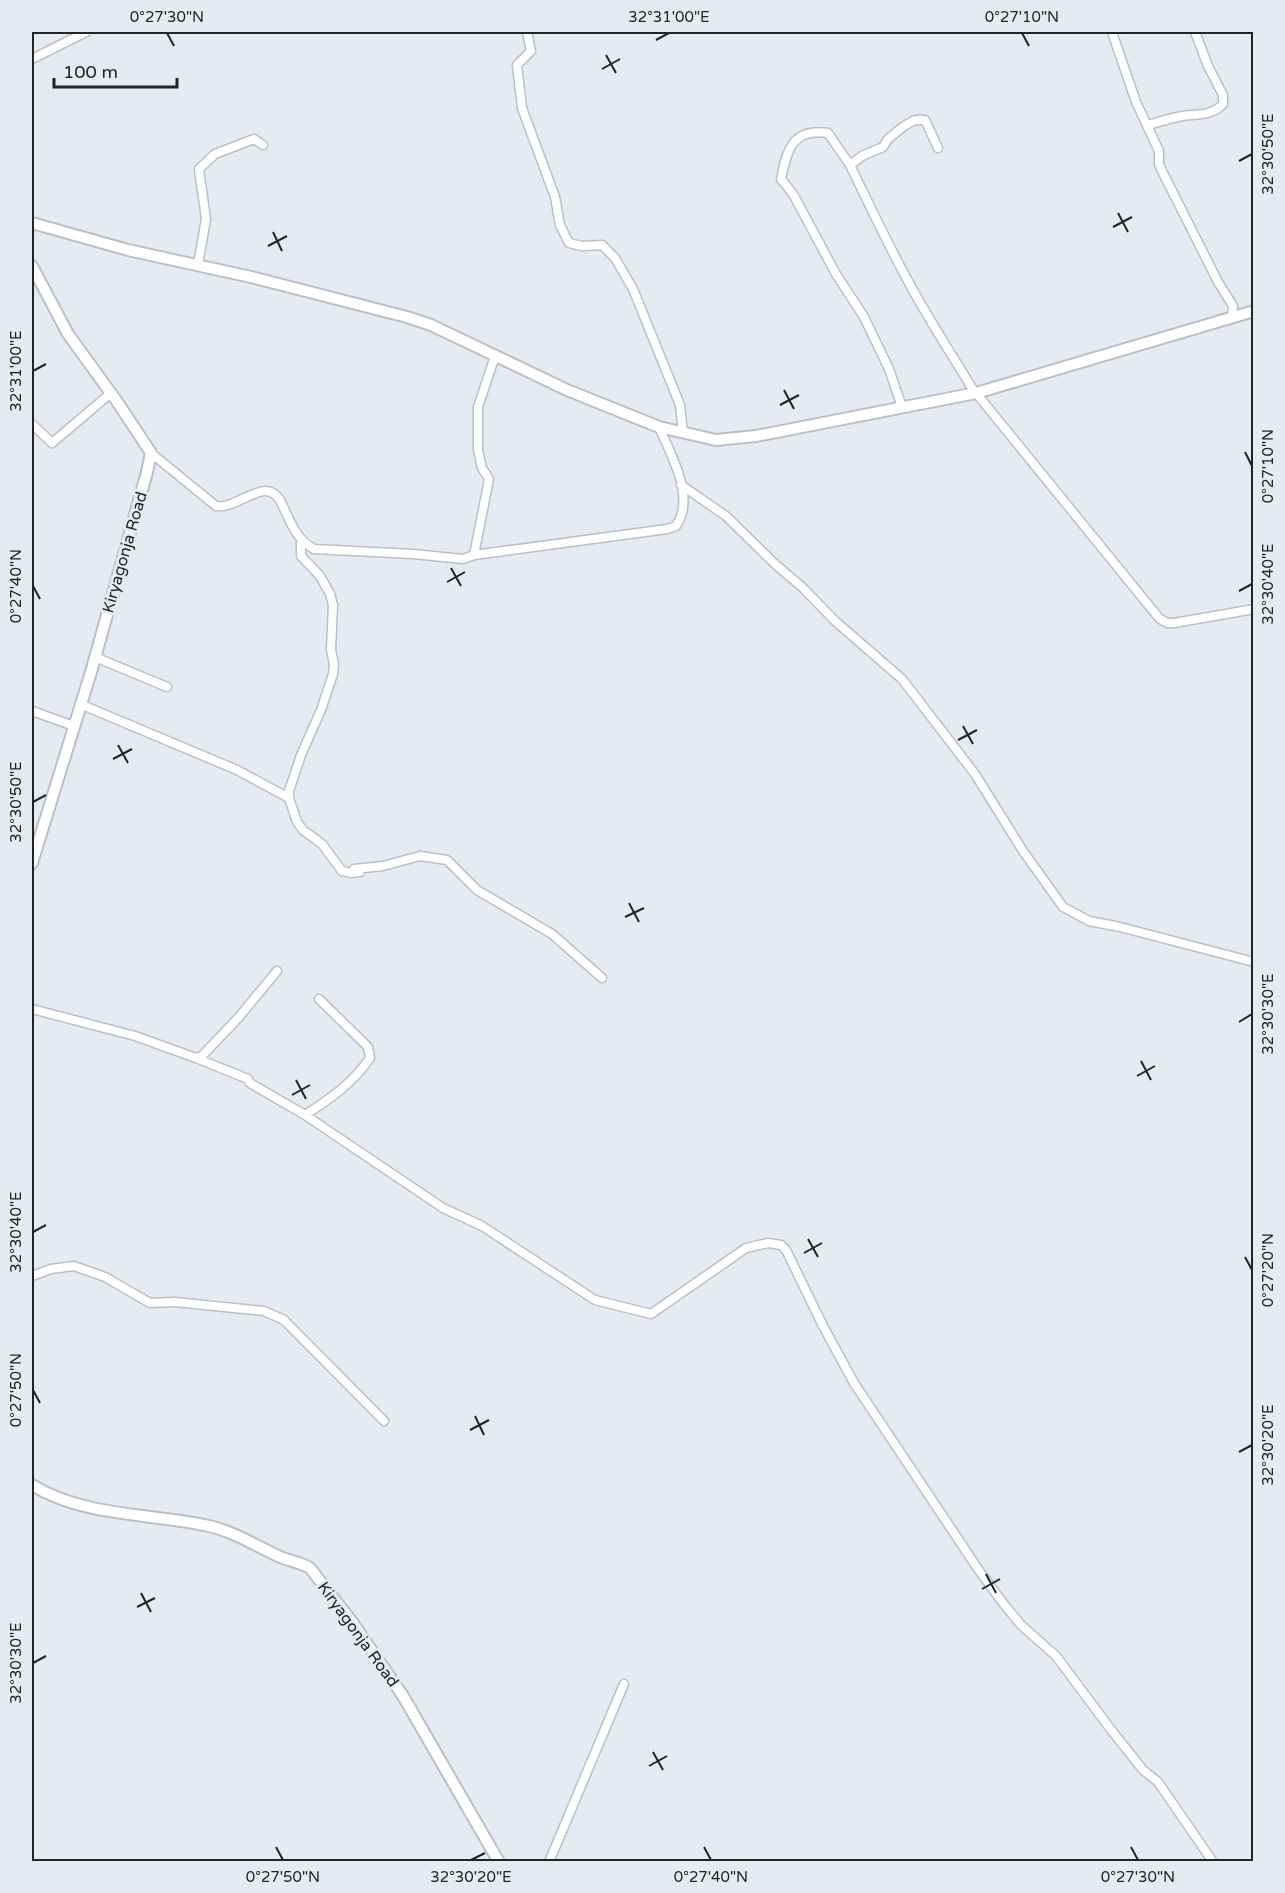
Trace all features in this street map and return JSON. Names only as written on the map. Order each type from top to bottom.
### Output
[{"type":"street","points":[[32,59],[86,32]]},
{"type":"street","points":[[527,32],[531,51],[517,65],[522,108],[555,197],[560,225],[569,243],[582,246],[602,245],[615,258],[633,288],[680,405],[683,433]]},
{"type":"street","points":[[1112,32],[1136,102],[1149,125],[1159,151],[1159,164],[1218,282],[1233,306],[1232,318]]},
{"type":"street","points":[[1149,125],[1180,116],[1208,114],[1219,109],[1223,104],[1223,95],[1194,32]]},
{"type":"street","points":[[850,165],[862,156],[883,147],[888,139],[915,120],[925,120],[938,148]]},
{"type":"street","points":[[902,407],[889,369],[864,317],[836,274],[793,194],[782,179],[785,159],[794,141],[806,133],[828,133],[850,165],[908,281],[975,393],[1159,618],[1167,623],[1174,623],[1254,609]]},
{"type":"street","points":[[198,265],[206,219],[199,169],[215,154],[254,139],[263,145]]},
{"type":"street","points":[[32,223],[117,247],[408,317],[430,325],[567,390],[659,427],[716,440],[756,436],[975,393],[1254,311]]},
{"type":"street","points":[[32,266],[68,334],[151,453],[216,506],[225,506],[268,490],[280,499],[301,541],[301,556],[320,576],[333,605],[331,650],[334,664],[333,674],[289,791],[289,798],[297,822],[303,830],[322,844],[342,871],[360,872]]},
{"type":"street","points":[[474,555],[489,479],[482,468],[478,450],[478,407],[495,356]]},
{"type":"street","points":[[32,424],[52,443],[111,393]]},
{"type":"street","points":[[301,541],[314,549],[463,559],[474,555],[667,530],[676,526],[681,519],[683,511],[681,485],[659,427]]},
{"type":"street","name":"Kiryagonja Road","points":[[32,863],[95,657],[151,453]]},
{"type":"street","points":[[681,485],[726,516],[835,621],[902,679],[975,774],[1028,859],[1063,907],[1089,921],[1254,962]]},
{"type":"street","points":[[95,657],[167,687]]},
{"type":"street","points":[[80,704],[237,770],[289,798]]},
{"type":"street","points":[[32,711],[74,726]]},
{"type":"street","points":[[342,871],[383,866],[420,856],[447,860],[477,890],[552,934],[602,978]]},
{"type":"street","points":[[195,1058],[202,1056],[239,1017],[277,971]]},
{"type":"street","points":[[305,1115],[335,1095],[370,1058],[368,1047],[319,999]]},
{"type":"street","points":[[32,1009],[135,1036],[239,1074],[305,1115],[443,1208],[482,1226],[595,1300],[651,1314],[746,1248],[768,1243],[781,1245],[793,1263],[823,1326],[854,1383],[978,1569],[1021,1625],[1056,1656],[1143,1770],[1158,1782],[1213,1862]]},
{"type":"street","points":[[32,1276],[51,1269],[74,1266],[105,1277],[150,1303],[175,1302],[264,1311],[284,1320],[384,1421]]},
{"type":"street","name":"Kiryagonja Road","points":[[32,1485],[69,1502],[148,1518],[222,1529],[310,1568],[346,1614],[403,1696],[499,1862]]},
{"type":"street","points":[[549,1862],[624,1684]]}]
